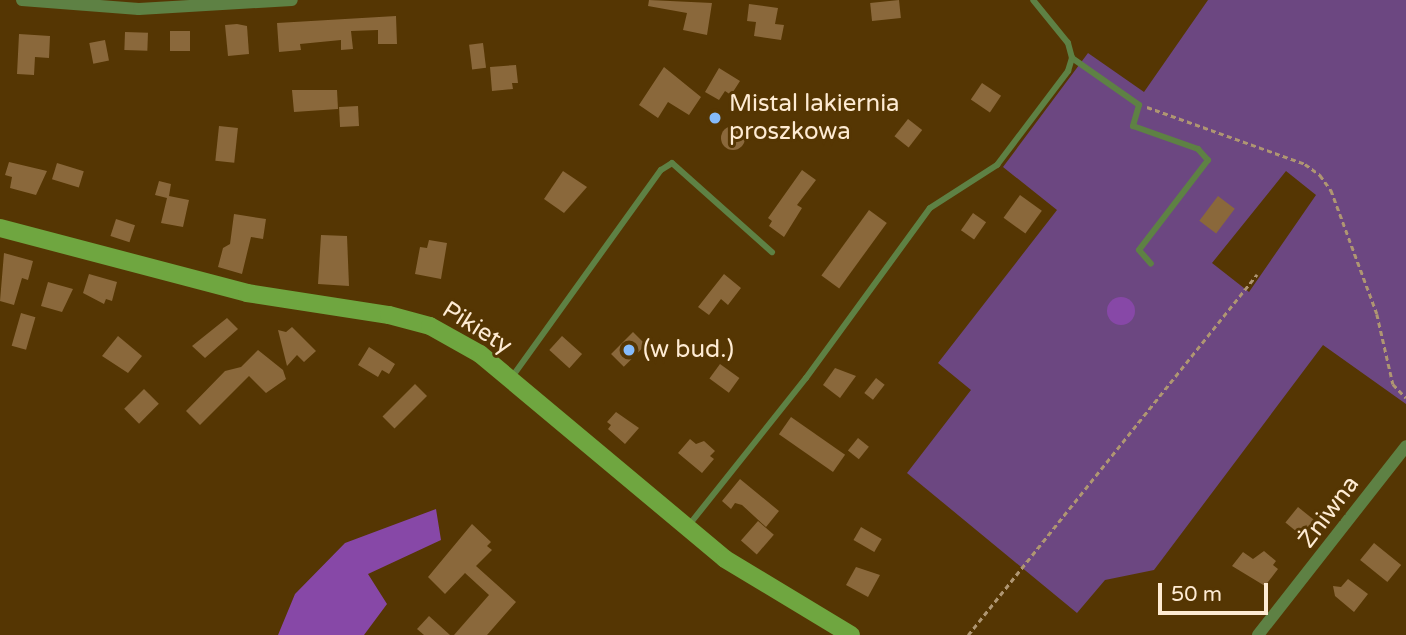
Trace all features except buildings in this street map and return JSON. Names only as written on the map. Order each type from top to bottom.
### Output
[{"type":"street","points":[[22,0],[139,9],[292,0]]},
{"type":"street","name":"Pikiety","points":[[0,228],[247,293],[389,315],[430,326],[480,354],[686,530],[760,582],[851,635]]},
{"type":"street","name":"Żniwna","points":[[1258,635],[1406,446]]},
{"type":"lane","points":[[686,530],[806,378],[930,208],[997,164],[1068,71],[1072,58],[1068,43],[1033,0]]},
{"type":"lane","points":[[1072,58],[1139,104],[1133,126],[1198,149],[1208,160],[1139,250],[1151,264]]},
{"type":"lane","points":[[511,379],[661,170],[672,163],[772,252]]},
{"type":"path","points":[[1139,104],[1305,164],[1320,175],[1331,190],[1377,314],[1393,384],[1406,398]]},
{"type":"path","points":[[968,635],[1257,275]]},
{"type":"shaded area","points":[[1208,0],[1406,0],[1406,404],[1323,345],[1154,570],[1105,580],[1077,613],[907,473],[971,390],[938,363],[1057,210],[1003,167],[1088,53],[1144,92]],"holes":[[[1286,171],[1316,195],[1249,292],[1212,263]]]},
{"type":"shaded area","points":[[1121,297],[1131,301],[1135,311],[1131,321],[1121,325],[1111,321],[1107,311],[1111,301]]},
{"type":"shaded area","points":[[436,509],[441,540],[368,574],[387,604],[364,635],[278,635],[295,594],[345,543]]},
{"type":"place","name":"Mistal lakiernia proszkowa","points":[[715,118]]},
{"type":"place","name":"(w bud.)","points":[[629,350]]}]
